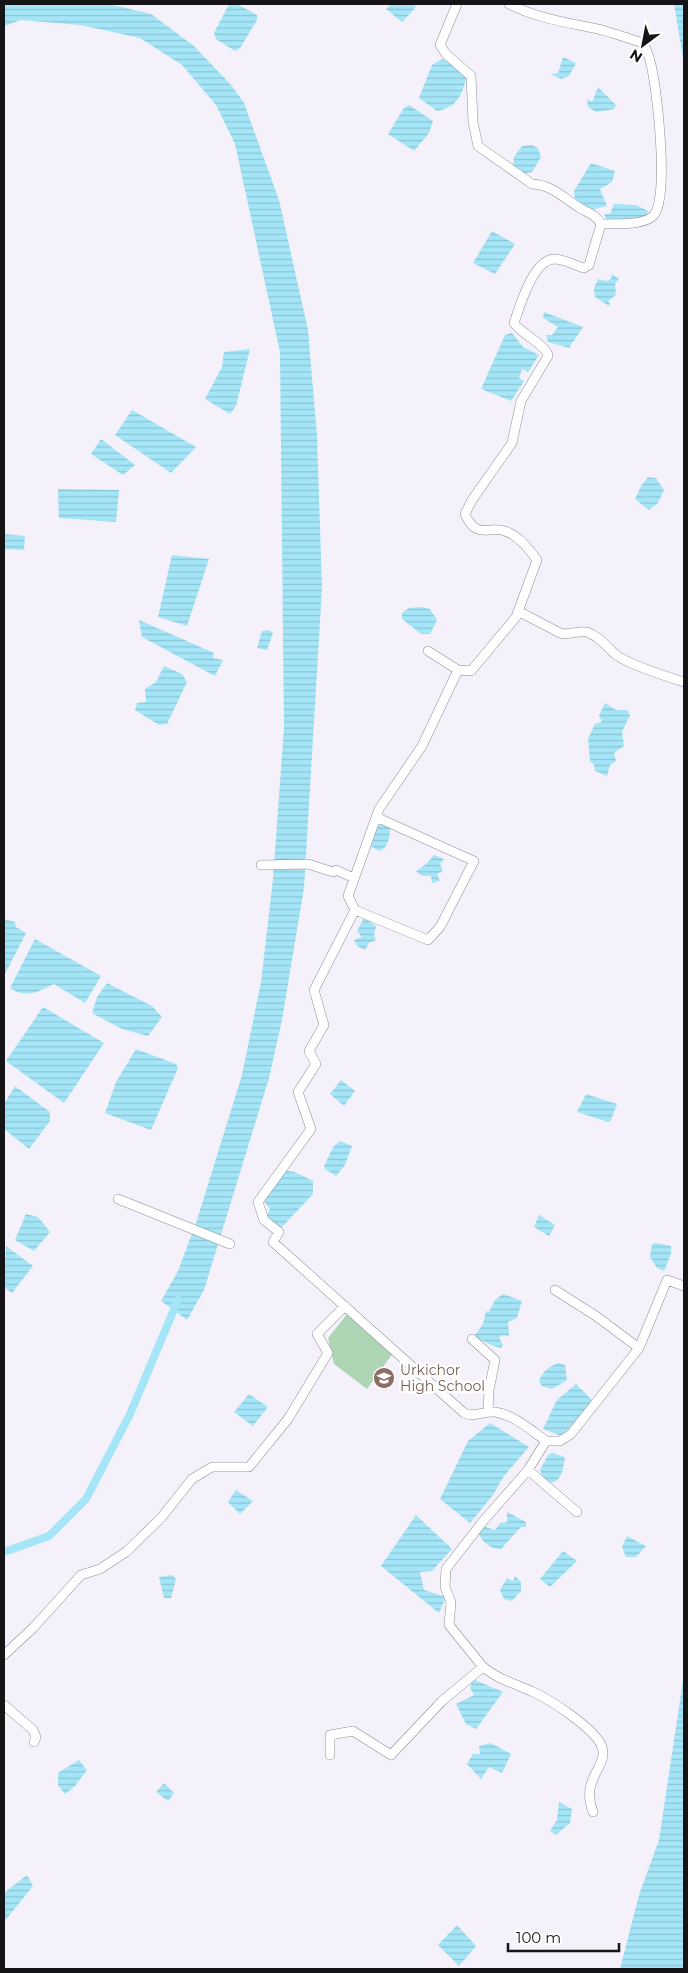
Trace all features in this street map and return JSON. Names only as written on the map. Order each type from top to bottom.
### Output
[{"type":"street","points":[[428,651],[458,670],[471,671],[518,612],[537,560],[524,544],[506,531],[496,529],[488,532],[481,531],[468,521],[465,514],[472,500],[512,443],[521,401],[548,356],[544,348],[521,332],[514,323],[527,289],[540,265],[550,259],[562,260],[584,268],[589,265],[601,224],[598,217],[579,207],[561,193],[540,184],[532,184],[478,146],[473,122],[471,76],[446,54],[440,45],[458,4]]},
{"type":"street","points":[[508,4],[523,11],[565,24],[603,31],[643,44],[650,61],[662,149],[661,185],[656,212],[649,218],[634,222],[601,224]]},
{"type":"street","points":[[518,612],[560,633],[567,635],[584,631],[604,642],[616,654],[684,682]]},
{"type":"street","points":[[376,817],[474,861],[440,926],[428,940],[355,910],[348,896],[376,817],[422,746],[458,670]]},
{"type":"street","points":[[265,865],[308,864],[333,872],[336,870],[354,878]]},
{"type":"street","points":[[355,910],[314,990],[324,1025],[309,1052],[316,1064],[298,1092],[311,1129],[258,1202],[264,1220],[279,1232],[273,1242],[464,1413],[470,1416],[488,1412],[513,1419],[546,1441],[560,1441],[571,1434],[639,1348],[667,1280],[684,1286]]},
{"type":"street","points":[[118,1199],[137,1205],[185,1228],[230,1244]]},
{"type":"street","points":[[555,1290],[639,1348]]},
{"type":"street","points":[[4,1655],[33,1628],[81,1575],[100,1569],[126,1552],[161,1518],[192,1479],[212,1467],[249,1467],[288,1419],[328,1353],[317,1334],[345,1306]]},
{"type":"street","points":[[472,1339],[495,1360],[489,1390],[488,1412]]},
{"type":"street","points":[[546,1441],[528,1470],[484,1520],[450,1563],[444,1575],[445,1587],[451,1602],[449,1625],[483,1667],[505,1682],[532,1691],[588,1727],[602,1746],[603,1752],[588,1787],[588,1799],[592,1812]]},
{"type":"street","points":[[528,1470],[577,1512]]},
{"type":"street","points":[[330,1755],[330,1734],[353,1731],[391,1755],[442,1700],[483,1667]]},
{"type":"street","points":[[4,1705],[33,1730],[36,1737],[34,1742]]},
{"type":"green space","points":[[348,1313],[393,1353],[367,1389],[334,1364],[328,1338]]},
{"type":"water","points":[[109,4],[151,14],[194,46],[232,86],[244,103],[279,200],[308,330],[317,436],[322,588],[304,888],[282,1020],[269,1078],[204,1290],[187,1320],[161,1301],[178,1271],[196,1223],[242,1075],[261,982],[273,879],[284,728],[280,352],[235,144],[216,105],[182,65],[140,38],[80,25],[21,20],[4,26],[4,5]]},
{"type":"water","points":[[229,4],[237,4],[257,15],[257,20],[240,48],[235,51],[216,39],[214,33]]},
{"type":"water","points":[[391,4],[413,4],[416,7],[402,22],[386,9]]},
{"type":"water","points":[[674,4],[684,4],[684,64]]},
{"type":"water","points":[[563,57],[576,63],[569,76],[561,79],[550,74],[558,73]]},
{"type":"water","points":[[442,59],[459,66],[466,79],[457,101],[449,107],[437,111],[419,98],[432,65]]},
{"type":"water","points":[[598,87],[616,105],[614,109],[596,112],[588,107],[587,99],[592,102]]},
{"type":"water","points":[[409,105],[433,121],[429,133],[414,151],[388,134],[404,108]]},
{"type":"water","points":[[532,145],[538,148],[541,157],[532,172],[522,174],[513,167],[514,157],[522,146]]},
{"type":"water","points":[[591,163],[615,171],[612,182],[600,189],[607,206],[590,210],[575,203],[574,191]]},
{"type":"water","points":[[614,204],[636,205],[648,211],[646,216],[608,222],[604,214],[610,214]]},
{"type":"water","points":[[492,231],[515,244],[495,274],[473,263]]},
{"type":"water","points":[[612,274],[619,279],[615,284],[616,295],[608,301],[609,306],[595,297],[594,288],[598,279],[606,281],[611,279]]},
{"type":"water","points":[[544,312],[583,327],[569,348],[548,342],[546,335],[552,335],[558,327],[543,318]]},
{"type":"water","points":[[512,333],[523,347],[539,355],[528,372],[522,369],[519,378],[524,381],[511,401],[481,389],[505,335]]},
{"type":"water","points":[[250,349],[236,406],[230,414],[205,399],[222,367],[224,352]]},
{"type":"water","points":[[132,410],[196,447],[171,473],[115,435]]},
{"type":"water","points":[[101,439],[135,465],[123,475],[91,454]]},
{"type":"water","points":[[648,477],[656,478],[664,490],[658,503],[649,510],[635,499]]},
{"type":"water","points":[[58,489],[119,490],[116,522],[59,518]]},
{"type":"water","points":[[4,534],[25,536],[24,550],[4,549]]},
{"type":"water","points":[[172,555],[209,559],[187,626],[158,617]]},
{"type":"water","points":[[420,607],[430,609],[437,620],[430,634],[421,634],[402,619],[402,613],[409,608]]},
{"type":"water","points":[[139,620],[214,653],[213,658],[223,660],[215,676],[142,637]]},
{"type":"water","points":[[269,630],[273,633],[267,650],[257,648],[262,631]]},
{"type":"water","points":[[164,666],[182,674],[187,682],[167,724],[159,725],[135,710],[137,703],[146,702],[145,689],[156,682]]},
{"type":"water","points":[[605,703],[616,710],[627,710],[630,715],[622,732],[624,746],[614,753],[616,761],[610,765],[607,776],[595,771],[594,765],[590,761],[588,739],[595,724],[602,722],[599,715]]},
{"type":"water","points":[[380,822],[390,826],[390,830],[387,844],[379,851],[369,845]]},
{"type":"water","points":[[434,855],[444,859],[440,864],[443,871],[437,874],[440,881],[432,883],[431,876],[422,876],[416,871]]},
{"type":"water","points":[[364,918],[376,926],[374,935],[376,940],[369,943],[365,950],[357,946],[354,940],[362,937],[357,931]]},
{"type":"water","points":[[4,919],[15,922],[16,927],[26,933],[4,976]]},
{"type":"water","points":[[35,939],[101,976],[85,1003],[54,984],[37,992],[27,994],[10,988]]},
{"type":"water","points":[[107,983],[152,1006],[162,1017],[148,1036],[122,1029],[92,1013],[97,997]]},
{"type":"water","points":[[43,1007],[104,1043],[64,1103],[6,1061]]},
{"type":"water","points":[[136,1049],[176,1064],[178,1068],[151,1130],[105,1113],[116,1082]]},
{"type":"water","points":[[341,1080],[355,1091],[344,1106],[330,1094]]},
{"type":"water","points":[[15,1086],[50,1112],[50,1121],[29,1149],[4,1129],[4,1104]]},
{"type":"water","points":[[586,1094],[617,1104],[611,1120],[608,1122],[577,1112]]},
{"type":"water","points":[[340,1141],[352,1146],[345,1165],[336,1176],[325,1169],[324,1166],[333,1147]]},
{"type":"water","points":[[283,1170],[295,1172],[313,1181],[313,1194],[280,1229],[267,1215],[270,1209],[263,1200]]},
{"type":"water","points":[[26,1214],[38,1217],[50,1232],[34,1251],[15,1240]]},
{"type":"water","points":[[539,1215],[555,1225],[549,1236],[534,1227]]},
{"type":"water","points":[[652,1244],[671,1246],[671,1254],[664,1271],[657,1268],[650,1257]]},
{"type":"water","points":[[6,1246],[33,1266],[12,1293],[4,1287]]},
{"type":"water","points":[[503,1294],[522,1301],[517,1318],[508,1322],[509,1336],[502,1335],[499,1338],[503,1345],[501,1348],[476,1339],[475,1335],[483,1324],[486,1311],[489,1312],[495,1300]]},
{"type":"water","points":[[559,1363],[565,1365],[567,1380],[552,1389],[542,1386],[539,1381],[542,1374],[549,1367]]},
{"type":"water","points":[[576,1384],[593,1401],[562,1436],[543,1429],[557,1400]]},
{"type":"water","points":[[249,1394],[268,1407],[253,1426],[234,1412]]},
{"type":"water","points":[[490,1423],[529,1447],[504,1476],[493,1495],[470,1523],[440,1499],[468,1441]]},
{"type":"water","points":[[552,1453],[565,1457],[563,1467],[560,1476],[555,1482],[545,1483],[540,1470],[548,1455]]},
{"type":"water","points":[[236,1490],[253,1501],[240,1514],[228,1502]]},
{"type":"water","points":[[507,1512],[526,1522],[526,1527],[521,1527],[501,1549],[491,1547],[485,1543],[479,1534],[483,1526],[495,1530],[500,1523],[507,1522]]},
{"type":"water","points":[[416,1515],[452,1549],[432,1571],[420,1572],[424,1590],[446,1597],[439,1613],[381,1566]]},
{"type":"water","points":[[627,1536],[646,1546],[636,1557],[626,1557],[622,1547]]},
{"type":"water","points":[[563,1551],[577,1561],[550,1587],[540,1579]]},
{"type":"water","points":[[172,1575],[176,1579],[171,1598],[164,1598],[159,1577]]},
{"type":"water","points":[[515,1576],[521,1582],[521,1591],[512,1601],[504,1599],[500,1590],[507,1578],[513,1581]]},
{"type":"water","points":[[684,1674],[684,1969],[620,1969],[639,1895],[659,1840]]},
{"type":"water","points":[[473,1679],[503,1692],[476,1729],[466,1724],[456,1704],[474,1695],[470,1688]]},
{"type":"water","points":[[491,1743],[511,1754],[502,1773],[489,1767],[481,1779],[467,1764],[473,1754],[480,1754],[479,1746]]},
{"type":"water","points":[[79,1760],[87,1770],[75,1786],[65,1794],[58,1785],[58,1773]]},
{"type":"water","points":[[164,1783],[174,1793],[168,1801],[156,1792]]},
{"type":"water","points":[[559,1802],[572,1809],[570,1823],[556,1835],[550,1831],[557,1820]]},
{"type":"water","points":[[27,1875],[33,1886],[4,1922],[4,1893]]},
{"type":"water","points":[[457,1925],[476,1946],[459,1966],[438,1945]]},
{"type":"waterway","points":[[4,1552],[49,1536],[86,1499],[130,1414],[178,1300]]},
{"type":"place","name":"Urkichor High School","points":[[384,1378]]}]
